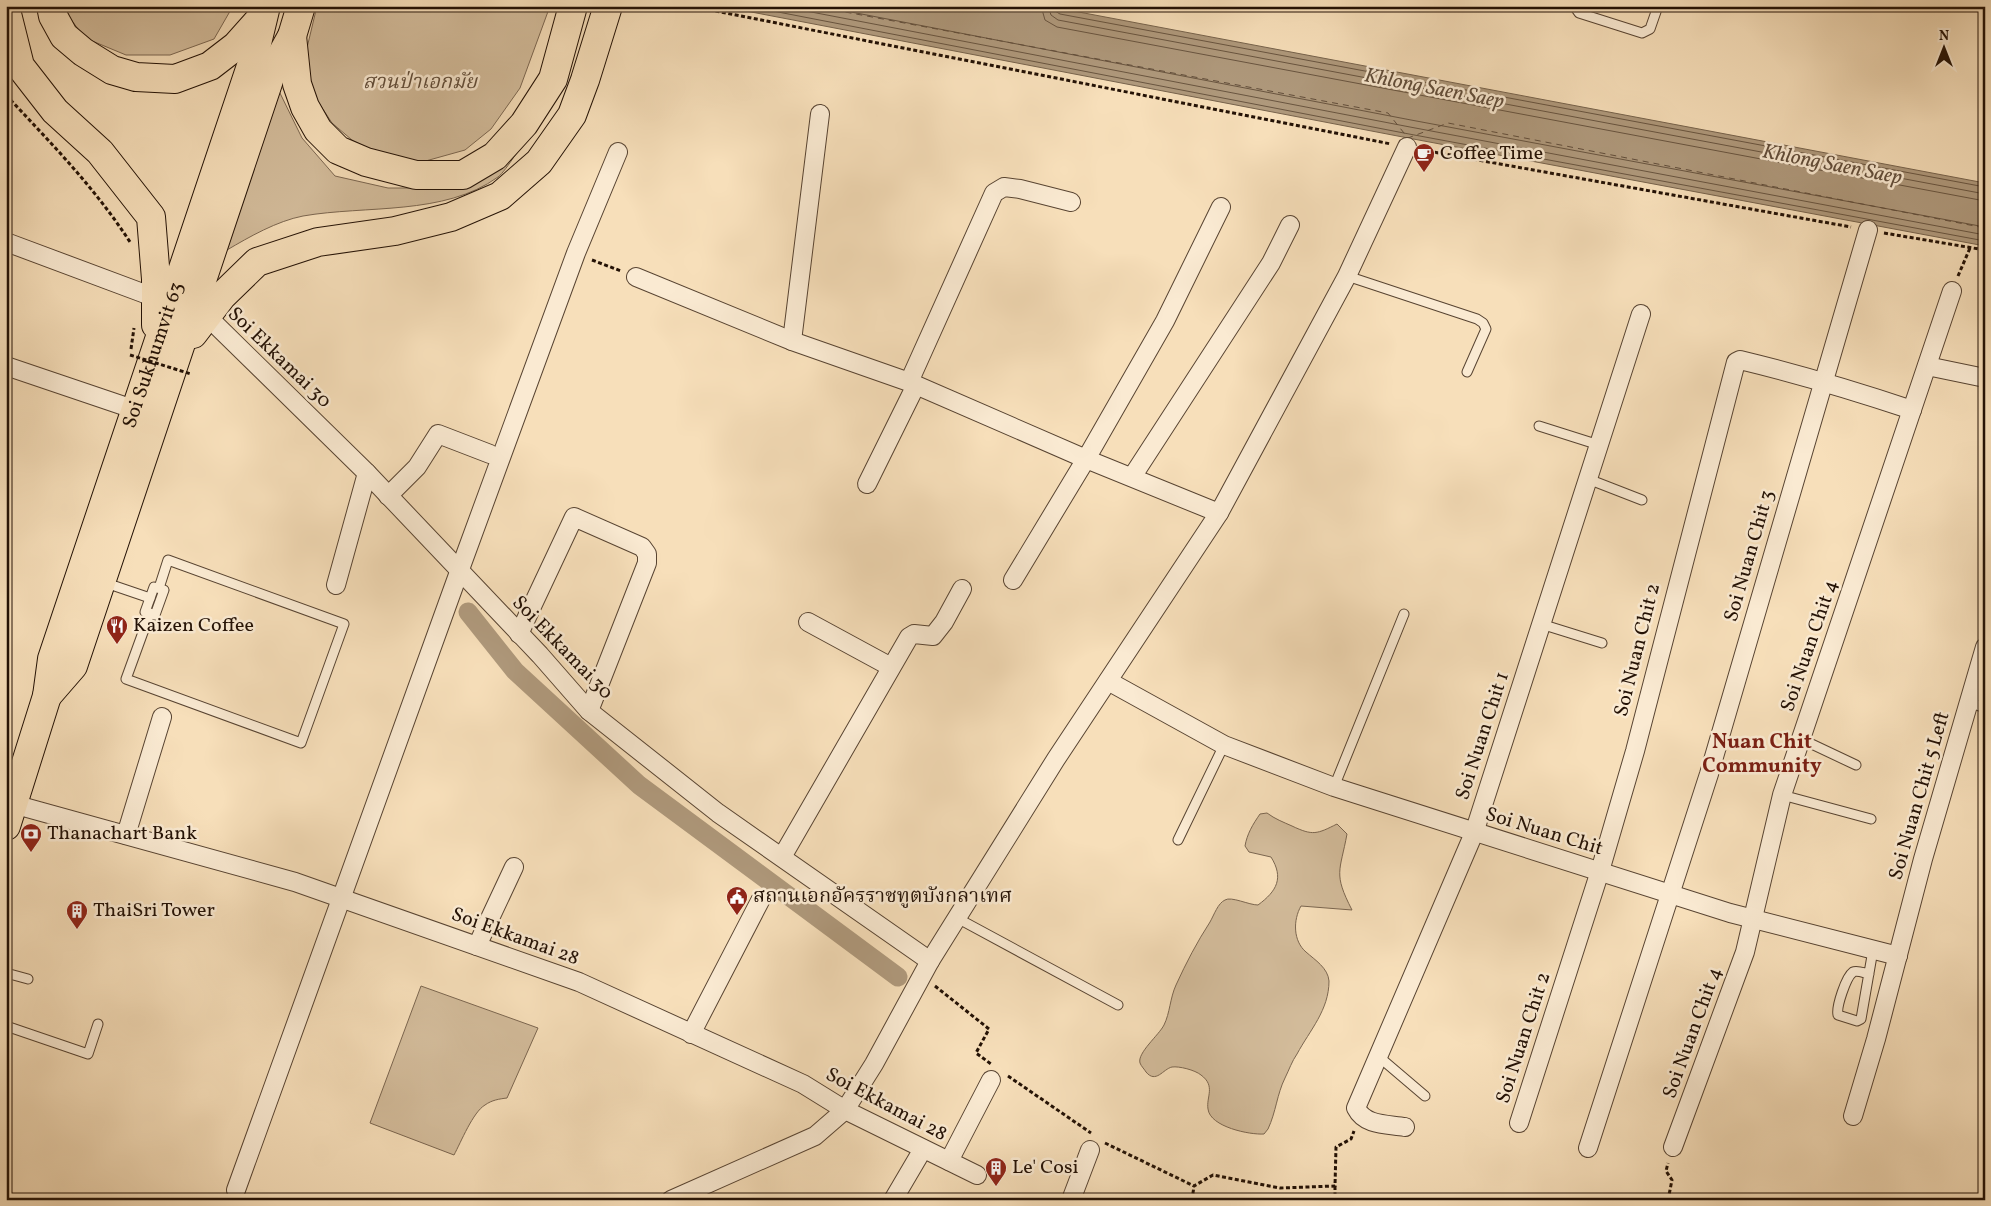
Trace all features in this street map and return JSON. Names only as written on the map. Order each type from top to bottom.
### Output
[{"type":"main road","points":[[51,6],[53,16],[64,36],[83,52],[112,70],[136,77],[175,79],[210,66],[236,46],[265,10]]},
{"type":"main road","points":[[164,358],[257,262],[318,242],[395,231],[451,216],[500,196],[539,162],[572,115],[608,6]]},
{"type":"main road","points":[[6,10],[20,66],[55,111],[100,152],[151,217],[156,298],[164,358]]},
{"type":"main road","name":"Soi Sukhumvit 63","points":[[10,815],[14,769],[47,696],[73,666],[102,581],[164,358],[253,60],[265,10]]},
{"type":"main road","points":[[297,20],[297,84],[305,107],[318,130],[338,150],[366,162],[416,175],[463,175],[495,156],[524,124],[553,79],[569,18]]},
{"type":"main road","name":"Soi Sukhumvit 63","points":[[47,696],[52,659],[136,410],[164,358],[271,74],[297,20]]},
{"type":"street","points":[[792,341],[820,114]]},
{"type":"street","points":[[671,1200],[815,1136],[845,1110],[874,1064],[923,977],[930,960],[1056,759],[1219,513],[1347,276],[1406,147]]},
{"type":"street","points":[[236,1190],[576,253],[618,152]]},
{"type":"street","points":[[867,484],[994,193],[1004,187],[1020,189],[1071,202]]},
{"type":"street","points":[[1013,580],[1166,321],[1221,207]]},
{"type":"street","points":[[1132,478],[1271,263],[1290,225]]},
{"type":"street","name":"Soi Nuan Chit 3","points":[[1588,1148],[1709,774],[1868,230]]},
{"type":"street","points":[[6,242],[156,298]]},
{"type":"street","points":[[636,277],[792,341],[912,384],[1086,459],[1219,513]]},
{"type":"street","name":"Soi Nuan Chit 4","points":[[1673,1147],[1745,952],[1782,795],[1952,291]]},
{"type":"street","name":"Soi Nuan Chit 1","points":[[1359,1114],[1356,1108],[1377,1056],[1474,832],[1641,314]]},
{"type":"street","name":"Soi Ekkamai 30","points":[[205,316],[367,473],[589,711],[718,813],[930,960]]},
{"type":"street","name":"Soi Nuan Chit 2","points":[[1519,1123],[1600,870],[1634,751],[1733,366],[1740,360],[1824,381],[1912,410]]},
{"type":"street","points":[[6,366],[136,410]]},
{"type":"street","points":[[1927,366],[1985,378]]},
{"type":"street","points":[[388,496],[417,467],[438,434],[490,454]]},
{"type":"street","points":[[336,585],[367,473]]},
{"type":"street","points":[[519,634],[574,517],[642,547],[647,554],[647,563],[589,711]]},
{"type":"street","points":[[782,857],[911,635],[934,636],[962,589]]},
{"type":"street","points":[[808,622],[891,667]]},
{"type":"street","name":"Soi Nuan Chit 5 Left","points":[[1853,1116],[1923,859],[1977,705],[1985,647]]},
{"type":"street","name":"Soi Nuan Chit","points":[[1108,681],[1224,745],[1334,787],[1754,919],[1898,956]]},
{"type":"street","points":[[126,836],[162,717]]},
{"type":"street","name":"Soi Ekkamai 28","points":[[10,815],[126,836],[295,882],[579,982],[803,1084],[845,1110],[977,1175]]},
{"type":"street","points":[[477,946],[514,867]]},
{"type":"street","points":[[691,1034],[761,899]]},
{"type":"street","points":[[949,1161],[999,1075]]},
{"type":"street","points":[[1359,1114],[1370,1122],[1404,1127]]},
{"type":"street","points":[[1071,1200],[1097,1143]]},
{"type":"street","points":[[893,1200],[923,1149]]},
{"type":"lane","points":[[1574,6],[1579,13],[1642,33],[1650,29],[1658,6]]},
{"type":"lane","points":[[1347,276],[1477,319],[1483,323],[1486,329],[1467,372]]},
{"type":"lane","points":[[1539,426],[1599,445]]},
{"type":"lane","points":[[1588,479],[1642,500]]},
{"type":"lane","points":[[150,613],[126,679],[301,743],[344,624],[168,560],[159,588]]},
{"type":"lane","points":[[102,581],[150,598]]},
{"type":"lane","points":[[154,587],[164,590],[155,615],[145,612],[150,598],[154,587]]},
{"type":"lane","points":[[1334,787],[1404,614]]},
{"type":"lane","points":[[1541,624],[1602,644]]},
{"type":"lane","points":[[1801,739],[1856,765]]},
{"type":"lane","points":[[1178,840],[1224,745]]},
{"type":"lane","points":[[1782,795],[1871,819]]},
{"type":"lane","points":[[957,918],[1118,1005]]},
{"type":"lane","points":[[1869,974],[1856,971],[1852,973],[1842,993],[1837,1012],[1838,1015],[1857,1021],[1861,1019],[1869,974],[1873,950]]},
{"type":"lane","points":[[6,973],[28,979]]},
{"type":"lane","points":[[6,1026],[88,1054],[98,1024]]},
{"type":"lane","points":[[1377,1056],[1425,1096]]},
{"type":"lane","points":[[1946,1200],[1952,1200]]},
{"type":"path","points":[[690,6],[1406,147],[1985,250]]},
{"type":"path","points":[[6,95],[86,181],[114,217],[132,246]]},
{"type":"path","points":[[1952,291],[1970,248]]},
{"type":"path","points":[[576,253],[636,277]]},
{"type":"path","points":[[134,325],[164,358]]},
{"type":"path","points":[[923,977],[989,1029],[976,1053],[999,1075],[1097,1143],[1194,1186]]},
{"type":"path","points":[[1335,1200],[1336,1147],[1351,1139],[1359,1114]]},
{"type":"path","points":[[1668,1200],[1672,1180],[1666,1171],[1673,1147]]},
{"type":"path","points":[[1194,1186],[1213,1175],[1280,1188],[1335,1186]]},
{"type":"path","points":[[1192,1200],[1194,1186]]},
{"type":"green space","points":[[64,6],[233,6],[214,39],[170,55],[126,55],[85,38],[66,13]]},
{"type":"green space","name":"สวนป่าเอกมัย","points":[[317,6],[550,6],[520,88],[491,129],[465,150],[422,162],[375,152],[352,140],[332,123],[313,94],[306,52]]},
{"type":"green space","points":[[277,87],[302,138],[335,176],[388,188],[436,188],[531,131],[502,173],[477,189],[454,198],[429,204],[293,218],[263,230],[227,250]]},
{"type":"green space","points":[[1267,813],[1305,831],[1320,832],[1337,824],[1347,834],[1340,865],[1340,880],[1352,910],[1301,906],[1298,912],[1296,930],[1299,942],[1326,972],[1329,981],[1328,991],[1322,1011],[1282,1084],[1268,1129],[1264,1134],[1258,1134],[1232,1129],[1216,1121],[1210,1115],[1208,1109],[1208,1083],[1198,1073],[1179,1067],[1172,1067],[1153,1077],[1146,1072],[1140,1063],[1140,1059],[1145,1049],[1164,1025],[1174,990],[1216,909],[1228,899],[1258,905],[1270,895],[1277,884],[1277,871],[1271,857],[1249,852],[1245,846],[1257,818],[1260,814]]},
{"type":"green space","points":[[421,986],[538,1028],[507,1098],[488,1103],[476,1114],[454,1155],[370,1123]]},
{"type":"water","name":"Khlong Saen Saep","points":[[720,6],[1047,6],[1985,183],[1985,246],[1408,138]]},
{"type":"waterway","points":[[468,612],[515,671],[639,785],[898,977]]},
{"type":"ferry route","points":[[813,6],[1388,113],[1408,138],[1448,123],[1985,228]]},
{"type":"place","name":"Coffee Time","points":[[1424,173]]},
{"type":"place","name":"Kaizen Coffee","points":[[117,645]]},
{"type":"place","name":"Thanachart Bank","points":[[31,853]]},
{"type":"place","name":"สถานเอกอัครราชทูตบังกลาเทศ","points":[[737,916]]},
{"type":"place","name":"ThaiSri Tower","points":[[77,930]]},
{"type":"place","name":"Le' Cosi","points":[[996,1187]]},
{"type":"district","name":"Nuan Chit Community","points":[[1762,754]]}]
